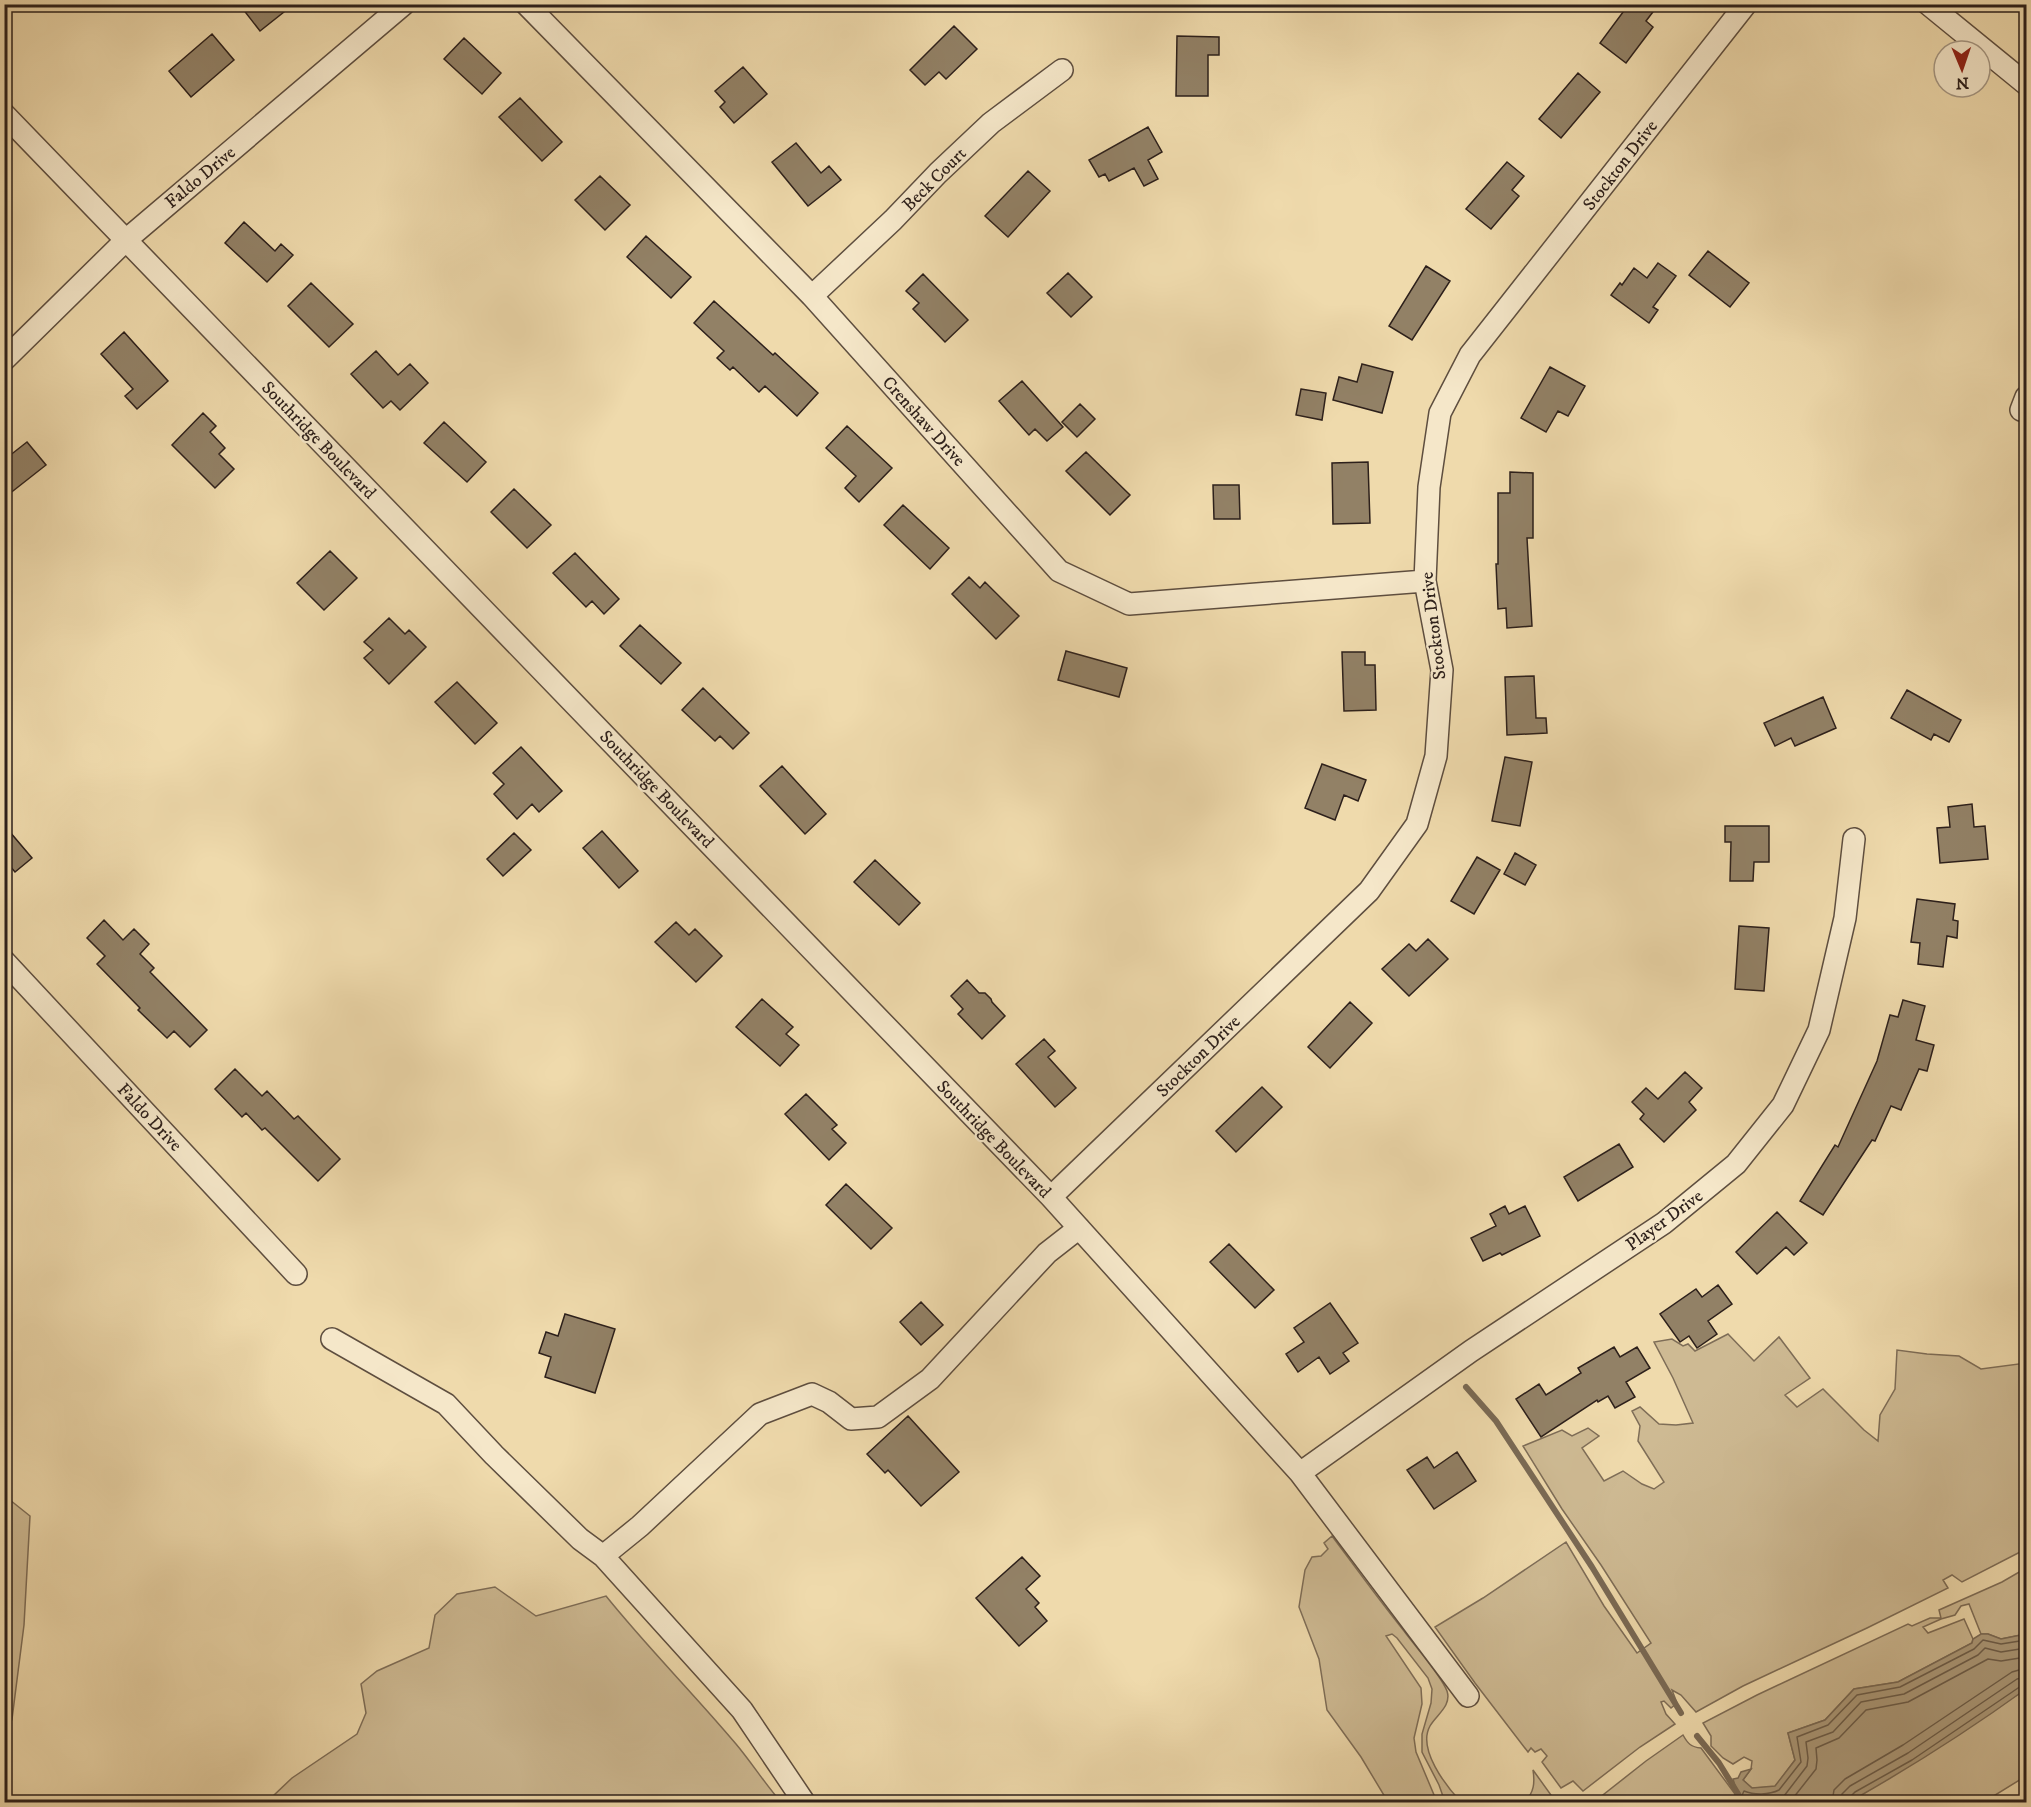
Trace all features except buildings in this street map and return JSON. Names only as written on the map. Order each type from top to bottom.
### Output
[{"type":"street","name":"Faldo Drive","points":[[4,360],[126,240],[404,4]]},
{"type":"street","name":"Crenshaw Drive","points":[[526,4],[812,296],[1059,571],[1129,604],[1425,581]]},
{"type":"street","name":"Stockton Drive","points":[[1051,1197],[1369,891],[1418,824],[1436,756],[1442,670],[1425,581],[1429,488],[1440,413],[1470,355],[1746,4]]},
{"type":"street","points":[[1928,4],[2026,84]]},
{"type":"street","name":"Beck Court","points":[[812,296],[991,123],[1062,70]]},
{"type":"street","name":"Southridge Boulevard","points":[[4,114],[1051,1197],[1300,1473],[1468,1696]]},
{"type":"street","name":"Player Drive","points":[[1300,1473],[1472,1351],[1664,1223],[1736,1164],[1783,1105],[1819,1030],[1845,918],[1854,839]]},
{"type":"street","name":"Faldo Drive","points":[[4,961],[296,1274]]},
{"type":"street","points":[[603,1556],[640,1526],[760,1414],[812,1394],[829,1402],[851,1419],[878,1417],[930,1379],[1047,1253],[1079,1228]]},
{"type":"street","points":[[332,1339],[446,1404],[502,1463],[580,1539],[603,1556],[742,1710],[804,1803]]},
{"type":"shaded area","points":[[1728,1334],[1754,1361],[1779,1337],[1810,1378],[1785,1395],[1797,1407],[1823,1389],[1878,1441],[1880,1415],[1895,1389],[1897,1350],[1959,1356],[1981,1369],[2026,1363],[2026,1549],[1962,1582],[1952,1575],[1943,1580],[1948,1588],[1743,1686],[1696,1712],[1681,1695],[1672,1690],[1677,1703],[1671,1708],[1664,1701],[1661,1702],[1666,1714],[1675,1724],[1640,1747],[1583,1791],[1573,1781],[1561,1788],[1542,1762],[1547,1756],[1541,1749],[1535,1752],[1531,1748],[1528,1752],[1435,1627],[1566,1542],[1604,1606],[1637,1653],[1651,1643],[1523,1446],[1562,1430],[1572,1436],[1588,1428],[1599,1436],[1582,1448],[1604,1481],[1623,1471],[1654,1489],[1664,1482],[1638,1441],[1640,1426],[1632,1411],[1640,1407],[1659,1424],[1693,1423],[1654,1342],[1672,1339],[1683,1346],[1688,1344],[1695,1351]]},
{"type":"shaded area","points":[[5,1496],[30,1516],[24,1625],[12,1719],[5,1740]]},
{"type":"shaded area","points":[[1332,1536],[1444,1684],[1448,1696],[1447,1701],[1430,1726],[1427,1745],[1435,1767],[1461,1802],[1445,1802],[1422,1752],[1422,1734],[1431,1703],[1432,1689],[1428,1678],[1392,1634],[1386,1636],[1421,1688],[1422,1704],[1414,1738],[1416,1752],[1437,1802],[1388,1802],[1361,1757],[1327,1710],[1319,1659],[1299,1607],[1305,1570],[1312,1557],[1321,1556],[1328,1549],[1324,1543]]},
{"type":"shaded area","points":[[2026,1568],[2026,1634],[2001,1639],[1981,1634],[1969,1604],[1961,1606],[1955,1615],[1923,1627],[1928,1633],[1964,1619],[1973,1639],[1972,1643],[1898,1682],[1854,1689],[1825,1720],[1788,1733],[1795,1760],[1775,1787],[1752,1788],[1743,1780],[1751,1769],[1752,1761],[1744,1757],[1733,1764],[1711,1746],[1711,1736],[1703,1723],[1908,1624],[1912,1626],[1930,1618],[1941,1618],[1939,1610],[2002,1582]]},
{"type":"shaded area","points":[[495,1587],[536,1616],[606,1596],[736,1744],[781,1802],[270,1802],[271,1798],[292,1778],[357,1734],[366,1713],[361,1684],[377,1671],[429,1648],[435,1615],[457,1594]]},
{"type":"shaded area","points":[[2026,1689],[2026,1776],[1984,1802],[1852,1802],[1858,1797]]},
{"type":"shaded area","points":[[1683,1735],[1690,1744],[1701,1748],[1735,1794],[1733,1802],[1594,1802],[1646,1761]]},
{"type":"shaded area","points":[[1533,1770],[1556,1802],[1525,1802],[1533,1787]]},
{"type":"water","points":[[1981,1634],[2001,1639],[2026,1634],[2026,1689],[1985,1718],[1852,1802],[1733,1802],[1736,1789],[1733,1779],[1738,1778],[1741,1772],[1751,1769],[1743,1780],[1752,1788],[1775,1786],[1795,1760],[1788,1733],[1825,1720],[1854,1689],[1898,1682],[1972,1643],[1973,1639]]},
{"type":"waterway","points":[[1466,1387],[1496,1421],[1592,1567],[1681,1713]]},
{"type":"waterway","points":[[1697,1736],[1719,1763],[1743,1802]]}]
